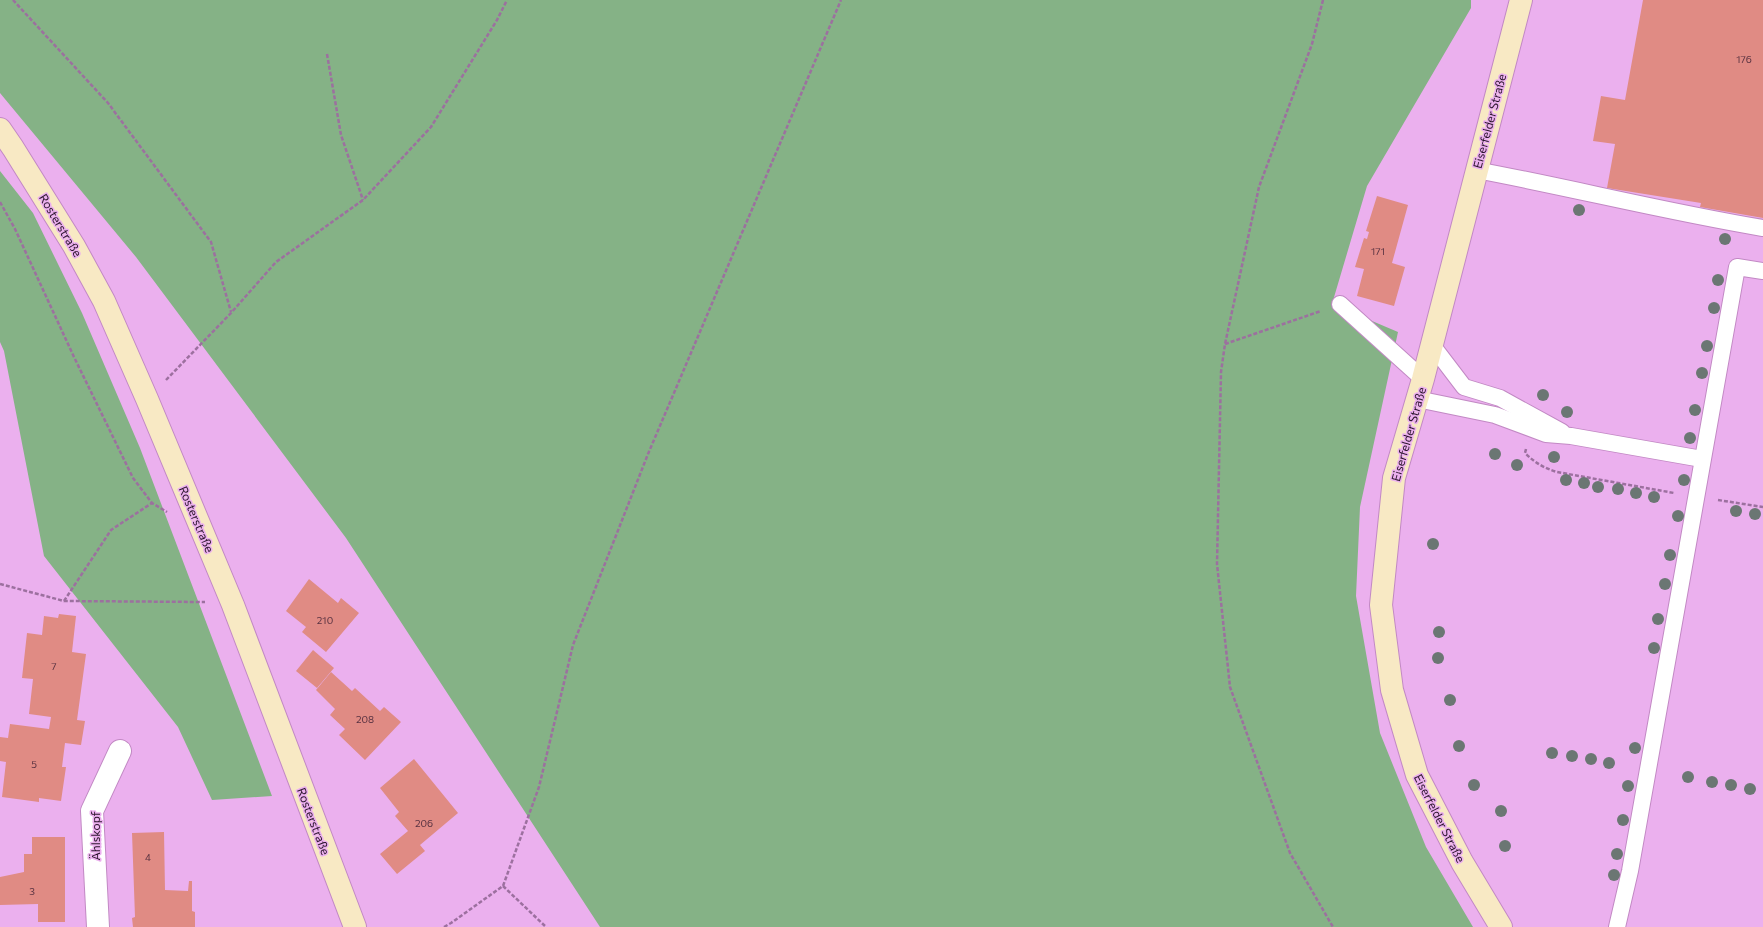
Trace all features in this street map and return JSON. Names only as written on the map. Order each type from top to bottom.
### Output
[{"type":"main road","name":"Eiserfelder Straße","points":[[1500,927],[1462,862],[1417,775],[1392,690],[1381,605],[1394,478],[1432,345],[1521,0]]},
{"type":"main road","name":"Rosterstraße","points":[[0,129],[74,246],[97,287],[147,399],[233,605],[355,927]]},
{"type":"street","name":"Ählskopf","points":[[98,927],[92,811],[120,751]]},
{"type":"lane","points":[[1476,170],[1551,184],[1693,216],[1763,228]]},
{"type":"lane","points":[[1617,927],[1630,871],[1737,267],[1763,271]]},
{"type":"lane","points":[[1340,304],[1420,389],[1546,434],[1571,436],[1702,459]]},
{"type":"lane","points":[[1432,345],[1464,387],[1500,398],[1571,436]]},
{"type":"path","points":[[13,0],[108,103],[211,242],[231,313]]},
{"type":"path","points":[[147,399],[231,313],[276,262],[363,200],[431,127],[497,20],[507,0]]},
{"type":"path","points":[[444,927],[451,924],[503,886],[539,787],[573,645],[648,454],[841,0]]},
{"type":"path","points":[[1323,0],[1312,44],[1259,187],[1225,344],[1221,372],[1217,564],[1230,687],[1290,853],[1333,927]]},
{"type":"path","points":[[327,54],[341,135],[363,200]]},
{"type":"path","points":[[0,202],[16,228],[74,357],[133,478],[152,503],[168,513]]},
{"type":"path","points":[[1225,344],[1340,304]]},
{"type":"path","points":[[1530,429],[1525,454],[1544,468],[1557,472],[1672,492],[1682,497],[1708,501],[1716,500],[1763,508]]},
{"type":"path","points":[[64,601],[111,530],[152,503]]},
{"type":"path","points":[[0,584],[64,601],[204,602],[233,605]]},
{"type":"path","points":[[202,595],[204,602]]},
{"type":"path","points":[[503,886],[546,927]]},
{"type":"green space","points":[[0,0],[1471,0],[1471,8],[1367,186],[1332,304],[1398,332],[1360,507],[1356,596],[1380,733],[1426,847],[1473,927],[600,927],[346,538],[136,257],[0,93]]},
{"type":"green space","points":[[0,171],[33,213],[82,313],[140,448],[272,796],[212,800],[178,727],[44,556],[4,351],[0,342]]},
{"type":"building","points":[[1643,0],[1763,0],[1763,218],[1700,207],[1701,203],[1607,188],[1615,144],[1593,141],[1601,96],[1625,100]]},
{"type":"building","points":[[1377,196],[1408,205],[1392,263],[1405,267],[1394,306],[1357,296],[1364,269],[1355,267],[1364,238],[1367,239],[1369,232],[1366,231]]},
{"type":"building","points":[[309,579],[338,603],[341,598],[359,613],[326,652],[302,632],[306,627],[286,611]]},
{"type":"building","points":[[59,614],[76,616],[72,652],[86,654],[77,720],[85,721],[81,745],[65,743],[62,767],[66,767],[61,801],[39,798],[39,802],[2,797],[6,762],[0,761],[0,737],[8,738],[10,724],[49,729],[51,717],[29,714],[33,679],[22,678],[27,633],[42,635],[44,616],[58,618]]},
{"type":"building","points":[[313,650],[334,668],[317,688],[296,671]]},
{"type":"building","points":[[331,672],[352,691],[355,688],[380,711],[384,707],[401,722],[365,760],[339,735],[345,729],[330,715],[335,709],[316,690]]},
{"type":"building","points":[[414,759],[458,813],[420,845],[425,851],[397,874],[380,854],[408,831],[395,816],[399,812],[380,788]]},
{"type":"building","points":[[164,832],[165,890],[188,891],[189,881],[192,881],[192,911],[195,912],[195,927],[133,927],[132,918],[135,917],[132,833]]},
{"type":"building","points":[[32,837],[65,837],[65,922],[38,922],[38,904],[0,905],[0,877],[24,872],[24,854],[32,854]]}]
